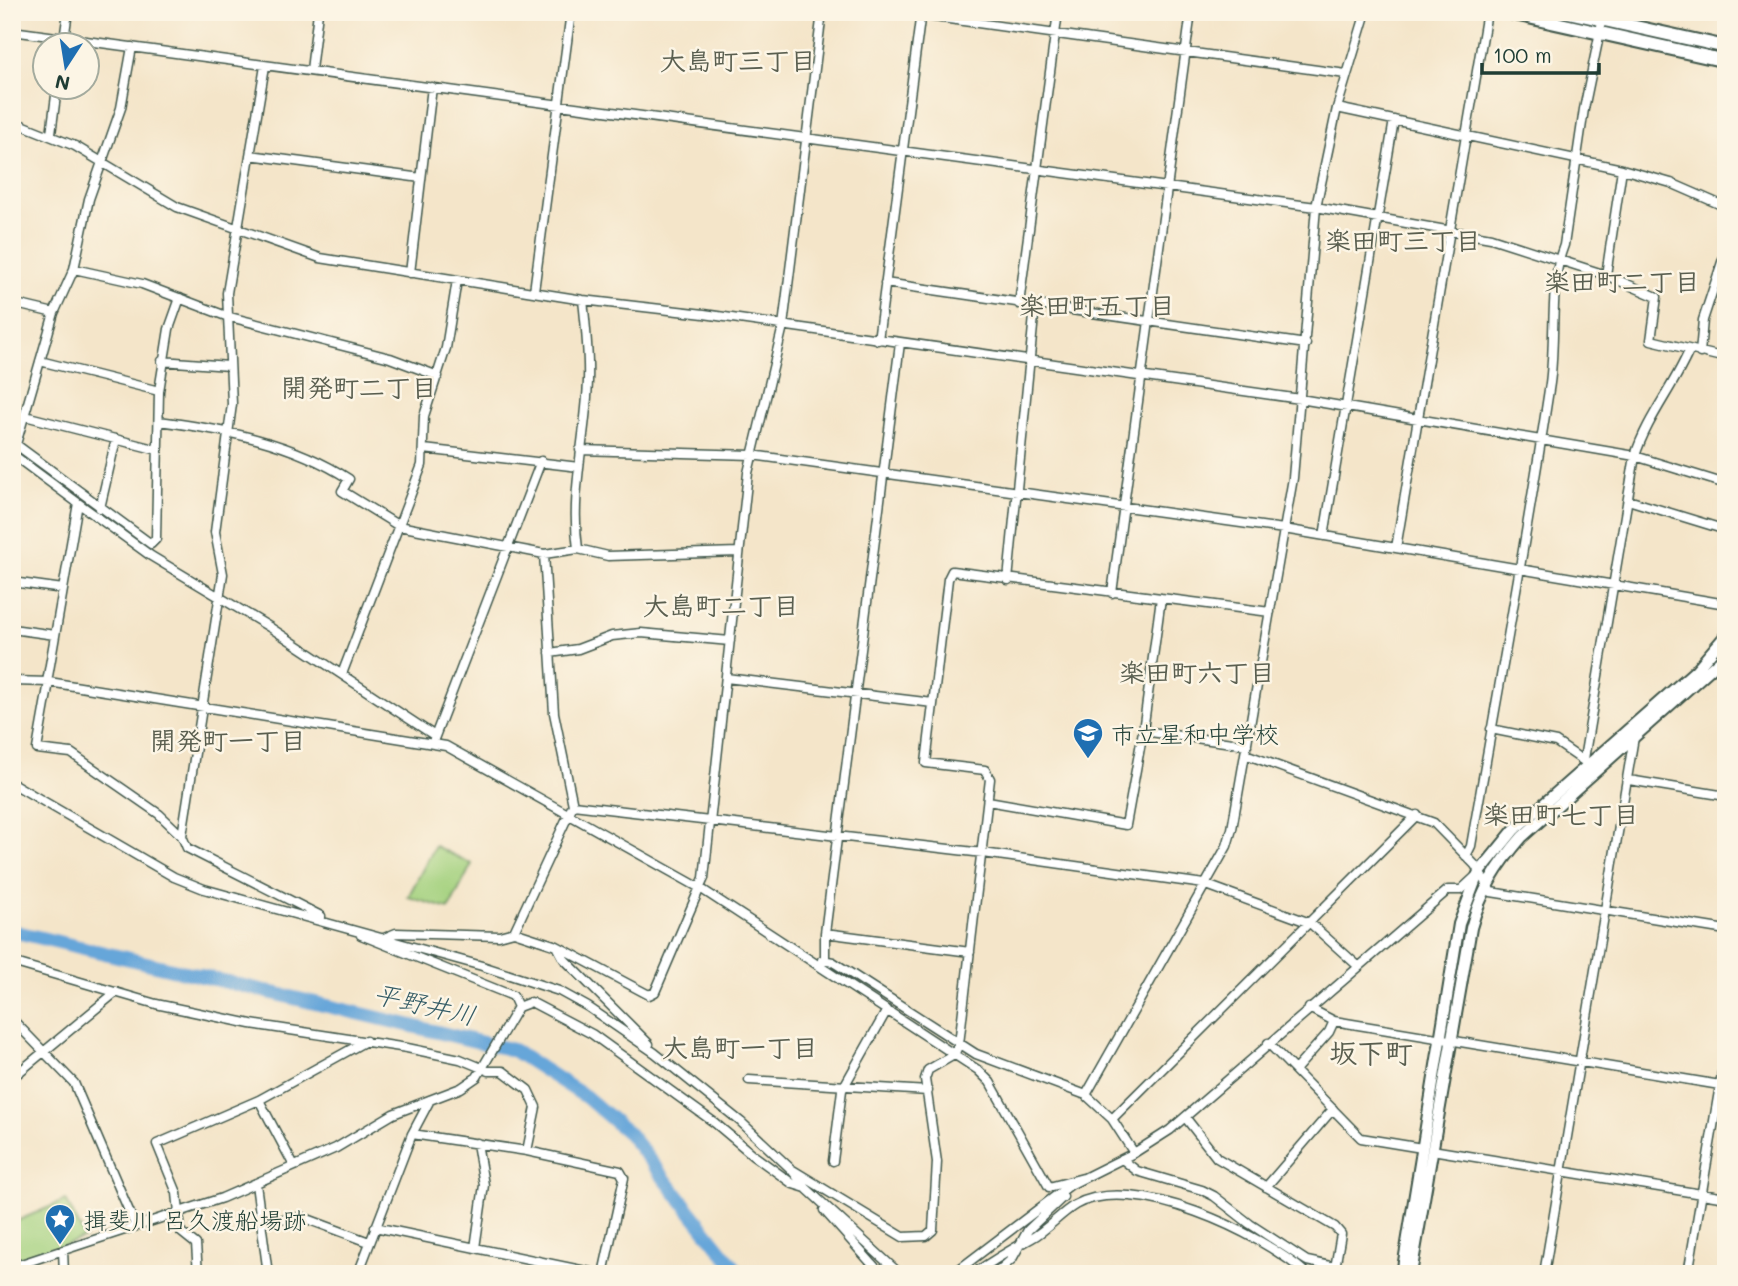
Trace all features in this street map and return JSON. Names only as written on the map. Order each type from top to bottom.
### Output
[{"type":"highway","points":[[1506,12],[1726,61]]},
{"type":"highway","points":[[1568,12],[1603,16],[1726,47]]},
{"type":"main road","points":[[1447,1040],[1460,924],[1478,874],[1514,830],[1585,764],[1696,670],[1726,635]]},
{"type":"main road","points":[[1402,1274],[1471,928],[1486,884],[1522,837],[1726,656]]},
{"type":"main road","points":[[1411,1274],[1427,1149]]},
{"type":"street","points":[[65,32],[68,12]]},
{"type":"street","points":[[311,71],[318,12]]},
{"type":"street","points":[[534,291],[571,12]]},
{"type":"street","points":[[384,938],[396,933],[499,936],[514,932],[557,946],[649,995],[654,992],[704,878],[752,455],[783,326],[822,12]]},
{"type":"street","points":[[1018,304],[1058,12]]},
{"type":"street","points":[[1112,593],[1191,12]]},
{"type":"street","points":[[1086,1095],[1227,846],[1232,829],[1293,478],[1316,207],[1337,108],[1366,12]]},
{"type":"street","points":[[1396,548],[1487,12]]},
{"type":"street","points":[[878,340],[920,14],[1346,74]]},
{"type":"street","points":[[1466,856],[1471,846],[1519,569],[1553,349],[1558,260],[1564,245],[1603,16]]},
{"type":"street","points":[[12,31],[32,35]]},
{"type":"street","points":[[102,45],[559,103],[1316,207],[1450,230],[1491,238],[1605,275],[1657,297],[1651,340],[1726,358]]},
{"type":"street","points":[[132,47],[121,108],[89,199],[74,268],[54,313],[12,456],[151,556],[342,674],[434,739],[700,887],[960,1044],[1086,1095],[1112,1119],[1134,1153]]},
{"type":"street","points":[[182,836],[222,562],[215,531],[231,431],[226,316],[237,229],[265,66]]},
{"type":"street","points":[[410,273],[432,87]]},
{"type":"street","points":[[51,134],[55,102]]},
{"type":"street","points":[[1337,108],[1622,169],[1671,183],[1726,207]]},
{"type":"street","points":[[1324,536],[1394,120]]},
{"type":"street","points":[[12,121],[51,134],[177,207],[320,258],[583,300],[1300,399],[1635,456],[1726,484]]},
{"type":"street","points":[[250,155],[421,178]]},
{"type":"street","points":[[1605,275],[1622,169]]},
{"type":"street","points":[[1700,353],[1703,320],[1726,250]]},
{"type":"street","points":[[74,268],[142,284],[226,316],[379,355],[438,376]]},
{"type":"street","points":[[342,674],[422,465],[424,416],[446,348],[457,280]]},
{"type":"street","points":[[885,283],[1306,344]]},
{"type":"street","points":[[14,443],[151,544],[156,539],[162,361],[180,299]]},
{"type":"street","points":[[578,549],[575,529],[588,382],[583,300]]},
{"type":"street","points":[[12,303],[54,313]]},
{"type":"street","points":[[1008,580],[1035,306]]},
{"type":"street","points":[[820,961],[900,343]]},
{"type":"street","points":[[1491,729],[1556,742],[1585,764],[1635,456],[1647,423],[1661,405],[1689,351]]},
{"type":"street","points":[[40,361],[159,391]]},
{"type":"street","points":[[162,361],[229,366]]},
{"type":"street","points":[[24,416],[158,450]]},
{"type":"street","points":[[159,421],[231,431],[321,461],[349,479],[342,491],[399,526],[544,554],[578,549],[608,556],[739,552]]},
{"type":"street","points":[[100,508],[116,439]]},
{"type":"street","points":[[424,449],[579,467]]},
{"type":"street","points":[[580,450],[752,455],[1284,529],[1726,604]]},
{"type":"street","points":[[434,739],[541,461]]},
{"type":"street","points":[[1628,500],[1726,530]]},
{"type":"street","points":[[78,503],[37,748],[71,753],[150,807],[182,836],[187,848],[208,862],[343,926],[513,996],[518,1007]]},
{"type":"street","points":[[514,932],[573,805],[554,713],[544,554]]},
{"type":"street","points":[[791,1169],[903,1237],[926,1236],[933,1230],[937,1162],[925,1079],[928,1070],[954,1055],[960,1044],[990,779],[985,770],[926,763],[948,579],[952,571],[1269,612]]},
{"type":"street","points":[[12,582],[63,589]]},
{"type":"street","points":[[988,802],[1126,825],[1143,731],[1161,598]]},
{"type":"street","points":[[12,629],[55,635]]},
{"type":"street","points":[[550,653],[578,649],[612,636],[641,633],[730,641]]},
{"type":"street","points":[[726,677],[933,703]]},
{"type":"street","points":[[12,681],[48,682],[201,707],[434,739]]},
{"type":"street","points":[[1143,731],[1246,749],[1434,823],[1466,856],[1491,892],[1726,930]]},
{"type":"street","points":[[1545,1274],[1634,737]]},
{"type":"street","points":[[1629,779],[1726,796]]},
{"type":"street","points":[[12,783],[174,877],[204,889],[343,926],[559,991],[655,1053],[741,1122],[791,1169],[806,1188],[900,1274]]},
{"type":"street","points":[[573,805],[983,853],[1204,884],[1310,923],[1358,967]]},
{"type":"street","points":[[1112,1119],[1417,816]]},
{"type":"street","points":[[953,1274],[1083,1178],[1134,1153],[1185,1117],[1448,890],[1461,890],[1478,874]]},
{"type":"street","points":[[825,933],[970,952]]},
{"type":"street","points":[[557,946],[564,959],[655,1053]]},
{"type":"street","points":[[820,961],[887,1010],[978,1070],[990,1082],[1049,1187],[1083,1178]]},
{"type":"street","points":[[12,962],[156,1004],[251,1024],[366,1041],[485,1064],[489,1071],[503,1071],[528,1090],[536,1107],[527,1151]]},
{"type":"street","points":[[12,1078],[116,992]]},
{"type":"street","points":[[12,1267],[256,1184],[336,1148],[393,1114],[461,1088],[477,1077],[518,1007],[531,1002],[542,1005],[592,1034],[715,1123],[793,1184],[806,1188]]},
{"type":"street","points":[[1309,1008],[1334,1021],[1723,1086]]},
{"type":"street","points":[[833,1161],[844,1086],[887,1010]]},
{"type":"street","points":[[12,1019],[74,1083],[135,1225]]},
{"type":"street","points":[[1296,1069],[1329,1032],[1334,1021]]},
{"type":"street","points":[[198,1274],[196,1244],[181,1232],[177,1193],[157,1144],[259,1100],[366,1041]]},
{"type":"street","points":[[1268,1043],[1362,1138],[1726,1198]]},
{"type":"street","points":[[1688,1274],[1723,1086],[1726,1050]]},
{"type":"street","points":[[749,1080],[928,1091]]},
{"type":"street","points":[[259,1100],[294,1166]]},
{"type":"street","points":[[358,1274],[412,1133],[430,1100]]},
{"type":"street","points":[[1266,1187],[1334,1109]]},
{"type":"street","points":[[1185,1117],[1217,1158],[1335,1227],[1341,1234],[1335,1268]]},
{"type":"street","points":[[375,1227],[602,1274],[624,1178],[620,1171],[527,1151],[412,1133]]},
{"type":"street","points":[[475,1248],[484,1185],[477,1143]]},
{"type":"street","points":[[1122,1159],[1128,1166],[1149,1176],[1202,1190],[1307,1261],[1367,1274]]},
{"type":"street","points":[[995,1274],[1012,1259],[1028,1230],[1083,1178]]},
{"type":"street","points":[[256,1184],[268,1274]]},
{"type":"street","points":[[973,1274],[1033,1237],[1076,1205],[1102,1196],[1125,1195],[1191,1209],[1212,1218],[1307,1274]]},
{"type":"street","points":[[823,1204],[825,1212],[881,1274]]},
{"type":"street","points":[[262,1222],[302,1217],[369,1242]]},
{"type":"street","points":[[63,1250],[64,1274]]},
{"type":"green space","points":[[435,846],[472,864],[449,909],[408,897]]},
{"type":"green space","points":[[66,1200],[85,1238],[12,1264],[12,1223]]},
{"type":"waterway","name":"平野井川","points":[[12,931],[513,1050],[586,1097],[629,1134],[740,1274]]},
{"type":"place","name":"市立星和中学校","points":[[1088,760]]},
{"type":"place","name":"揖斐川 呂久渡船場跡","points":[[60,1246]]},
{"type":"district","name":"大島町三丁目","points":[[738,60]]},
{"type":"district","name":"楽田町三丁目","points":[[1403,240]]},
{"type":"district","name":"楽田町二丁目","points":[[1622,281]]},
{"type":"district","name":"楽田町五丁目","points":[[1097,305]]},
{"type":"district","name":"開発町二丁目","points":[[359,387]]},
{"type":"district","name":"大島町二丁目","points":[[721,605]]},
{"type":"district","name":"楽田町六丁目","points":[[1197,672]]},
{"type":"district","name":"開発町一丁目","points":[[228,740]]},
{"type":"district","name":"楽田町七丁目","points":[[1561,814]]},
{"type":"district","name":"大島町一丁目","points":[[740,1047]]},
{"type":"district","name":"坂下町","points":[[1371,1052]]}]
